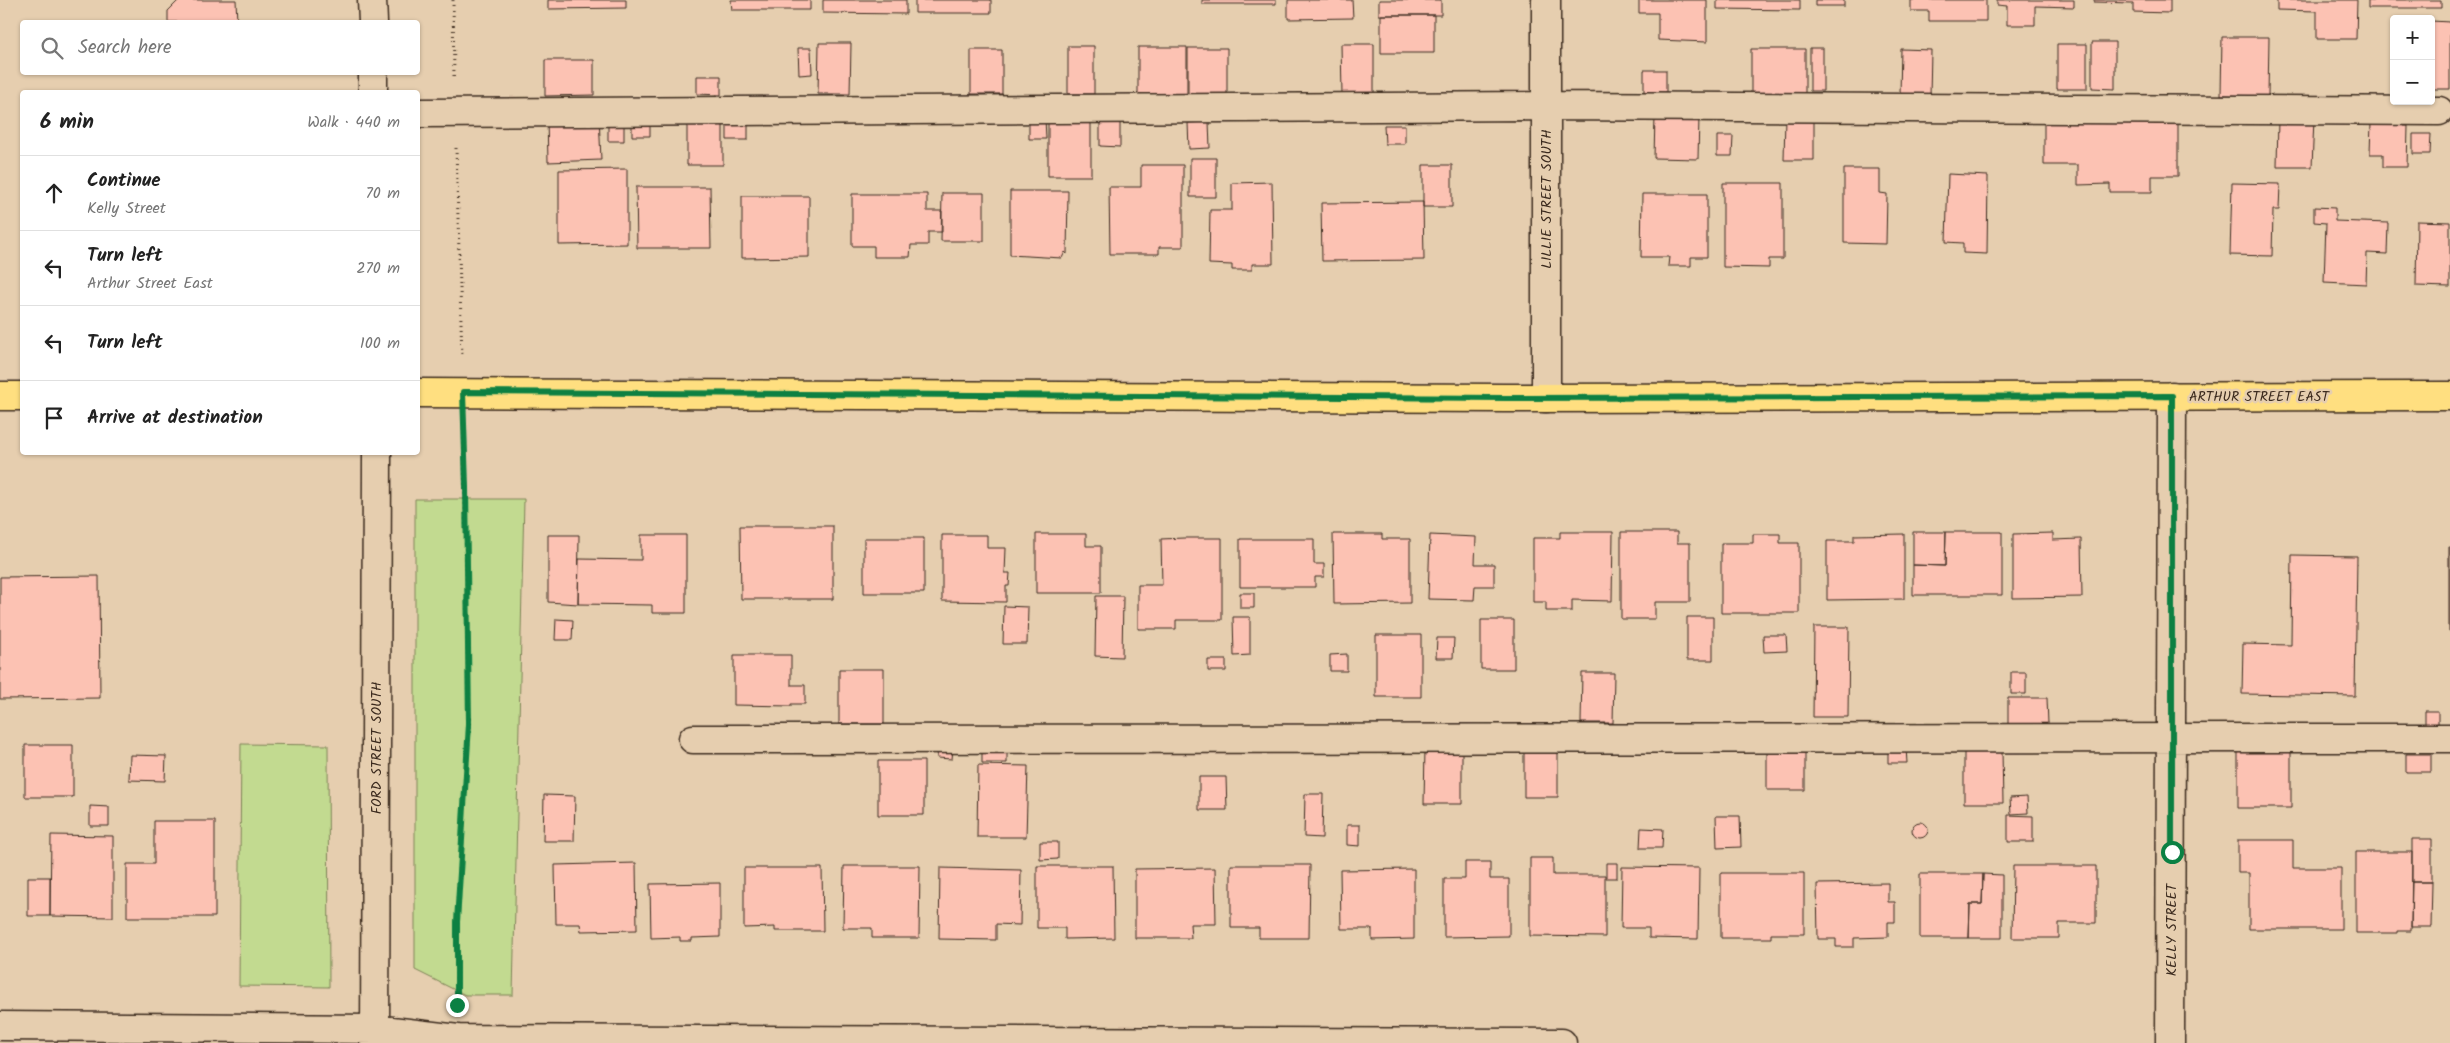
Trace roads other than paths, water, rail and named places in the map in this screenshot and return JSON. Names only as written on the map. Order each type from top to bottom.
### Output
[{"type":"main road","name":"ARTHUR STREET EAST","points":[[420,393],[1546,398],[2450,396]]},
{"type":"main road","points":[[0,396],[20,396]]},
{"type":"street","points":[[372,0],[373,20]]},
{"type":"street","name":"LILLIE STREET SOUTH","points":[[1546,0],[1546,398]]},
{"type":"street","points":[[373,75],[374,90]]},
{"type":"street","points":[[420,114],[1546,106],[2439,111]]},
{"type":"street","name":"KELLY STREET","points":[[2170,1043],[2172,396]]},
{"type":"street","name":"FORD STREET SOUTH","points":[[375,1036],[377,455]]},
{"type":"street","points":[[693,739],[2450,738]]},
{"type":"street","points":[[0,1026],[458,1039],[1562,1043]]}]
